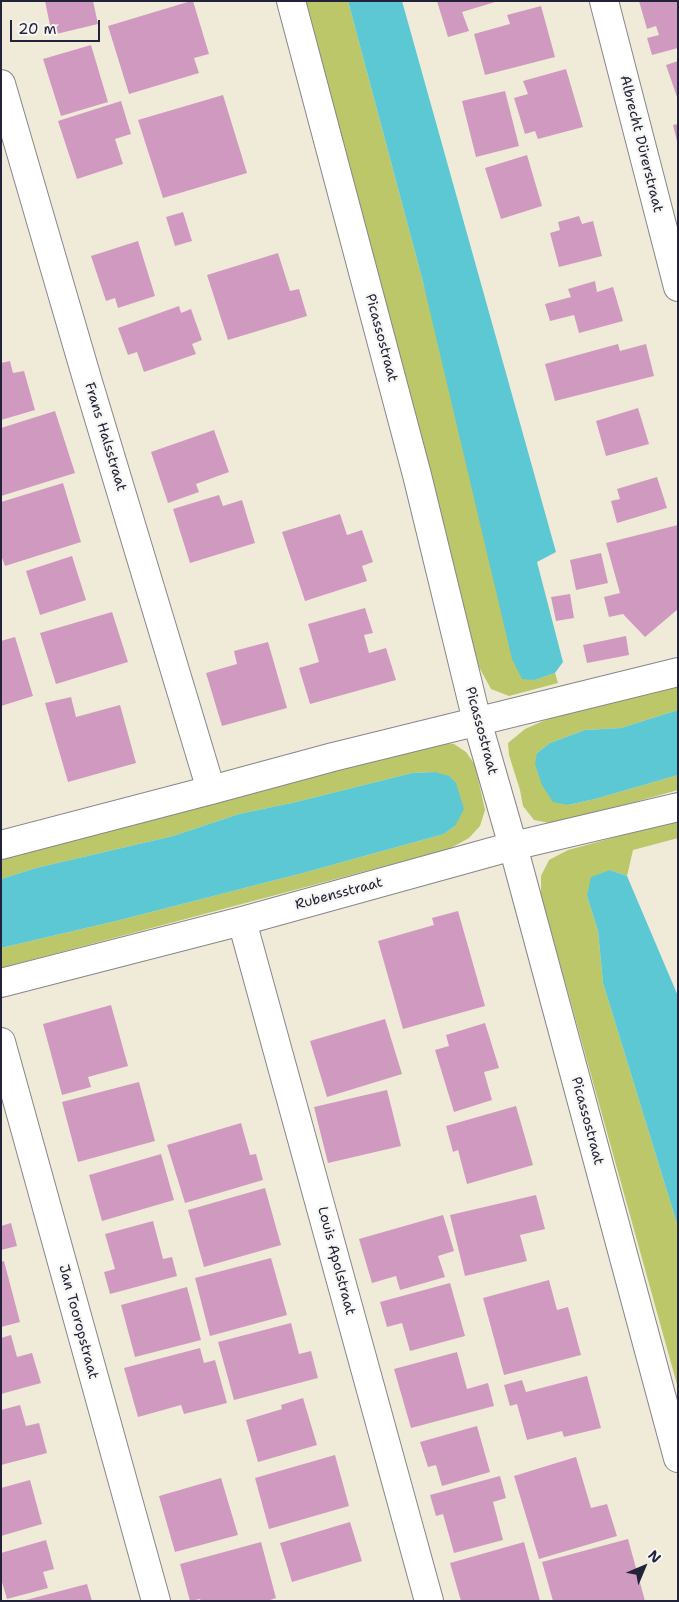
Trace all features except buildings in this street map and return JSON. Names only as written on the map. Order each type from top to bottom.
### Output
[{"type":"street","name":"Picassostraat","points":[[291,1],[414,466],[477,721],[513,846],[678,1458]]},
{"type":"street","name":"Albrecht Dürerstraat","points":[[604,1],[678,287]]},
{"type":"street","name":"Frans Halsstraat","points":[[1,84],[88,382],[212,790]]},
{"type":"street","points":[[1,845],[333,757],[678,672]]},
{"type":"street","name":"Rubensstraat","points":[[1,983],[242,921],[513,846],[678,806]]},
{"type":"street","name":"Louis Apolstraat","points":[[242,921],[430,1601]]},
{"type":"street","name":"Jan Tooropstraat","points":[[1,1042],[156,1601]]},
{"type":"green space","points":[[304,1],[348,1],[423,282],[535,680],[555,673],[558,683],[509,696],[491,689],[479,667]]},
{"type":"green space","points":[[678,683],[678,710],[621,728],[585,730],[550,743],[537,753],[568,805],[678,775],[678,790],[555,824],[534,820],[523,806],[509,755],[508,743],[525,729],[559,714]]},
{"type":"green space","points":[[443,743],[454,744],[466,752],[475,765],[485,810],[480,826],[469,838],[449,849],[1,968],[1,948],[116,921],[303,873],[444,834],[455,826],[435,772],[412,773],[239,814],[173,836],[36,868],[1,879],[1,854],[70,835],[285,784]]},
{"type":"green space","points":[[678,820],[678,838],[633,850],[627,876],[610,870],[587,896],[598,931],[603,983],[678,1227],[678,1388],[541,895],[541,876],[549,860],[568,850]]},
{"type":"water","points":[[348,1],[402,1],[556,552],[537,562],[563,662],[555,673],[535,680],[522,679],[512,659],[423,282]]},
{"type":"water","points":[[678,710],[678,775],[568,805],[553,802],[542,785],[535,764],[537,753],[550,743],[585,730],[621,728]]},
{"type":"water","points":[[435,772],[449,776],[456,783],[464,809],[455,826],[444,834],[303,873],[116,921],[1,948],[1,879],[36,868],[173,836],[239,814],[412,773]]},
{"type":"water","points":[[610,870],[627,876],[678,996],[678,1227],[603,983],[598,931],[587,896],[591,877]]}]
